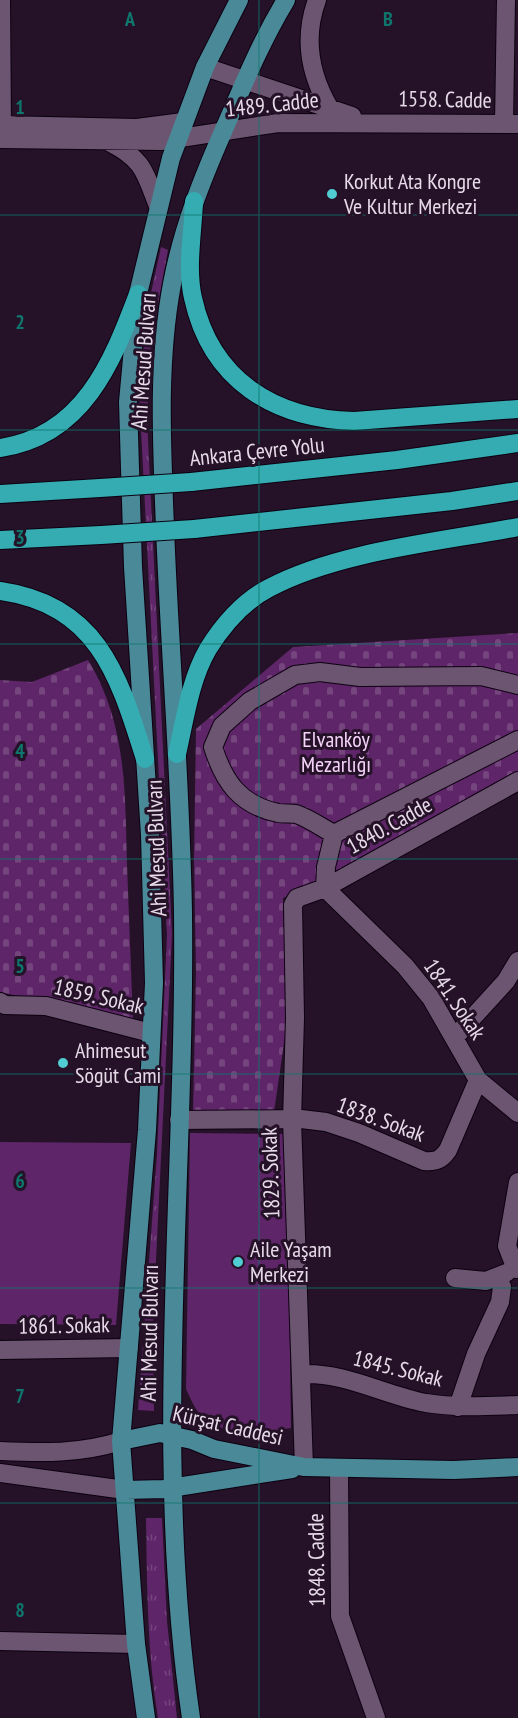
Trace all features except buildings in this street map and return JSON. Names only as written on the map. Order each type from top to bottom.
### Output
[{"type":"highway","points":[[194,201],[193,297],[202,326],[214,350],[233,375],[254,393],[288,411],[328,420],[354,421],[518,409]]},
{"type":"highway","points":[[0,448],[18,446],[60,424],[87,400],[115,354],[138,294]]},
{"type":"highway","name":"Ankara Çevre Yolu","points":[[0,494],[191,482],[397,460],[518,443]]},
{"type":"highway","points":[[0,540],[194,529],[452,501],[518,491]]},
{"type":"highway","points":[[177,754],[197,674],[208,649],[224,627],[251,600],[296,576],[341,562],[518,527]]},
{"type":"highway","points":[[0,591],[27,597],[48,606],[80,627],[102,649],[123,690],[145,759]]},
{"type":"main road","name":"Ahi Mesud Bulvarı","points":[[146,1718],[136,1644],[121,1441],[147,1130],[154,941],[127,437],[129,377],[138,294],[158,206],[180,130],[205,67],[239,0]]},
{"type":"main road","name":"Ahi Mesud Bulvarı","points":[[191,1718],[179,1603],[172,1435],[171,1334],[179,1120],[183,910],[177,754],[167,597],[162,382],[172,282],[194,201],[245,81],[286,0]]},
{"type":"main road","name":"Kürşat Caddesi","points":[[121,1441],[151,1433],[172,1435],[214,1449],[304,1467],[454,1470],[518,1467]]},
{"type":"main road","name":"Kürşat Caddesi","points":[[125,1490],[175,1487],[304,1467]]},
{"type":"street","points":[[1,0],[1,130]]},
{"type":"street","points":[[317,0],[310,18],[310,60],[319,89],[330,110]]},
{"type":"street","points":[[506,0],[511,124]]},
{"type":"street","points":[[205,67],[371,122]]},
{"type":"street","name":"1558. Cadde","points":[[371,122],[511,124]]},
{"type":"street","name":"1489. Cadde","points":[[180,130],[222,133],[278,123],[371,122]]},
{"type":"street","points":[[1,130],[76,128],[180,130]]},
{"type":"street","points":[[1,130],[107,141],[180,130]]},
{"type":"street","points":[[107,141],[127,152],[144,168],[158,206]]},
{"type":"street","points":[[334,834],[297,814],[278,813],[252,805],[236,794],[221,772],[213,747],[222,726],[250,701],[295,675],[320,672],[360,677],[481,676],[518,686]]},
{"type":"street","points":[[325,888],[326,867],[334,834],[518,740]]},
{"type":"street","name":"1840. Cadde","points":[[291,914],[297,898],[325,888],[518,781]]},
{"type":"street","name":"1841. Sokak","points":[[325,888],[405,966],[431,998],[478,1080],[518,1113]]},
{"type":"street","name":"1829. Sokak","points":[[291,914],[295,1018],[292,1120],[304,1467]]},
{"type":"street","points":[[455,1037],[506,981],[518,961]]},
{"type":"street","name":"1859. Sokak","points":[[2,1009],[46,1006],[151,1033]]},
{"type":"street","name":"1838. Sokak","points":[[179,1120],[326,1122],[424,1161],[434,1162],[442,1159],[448,1150],[478,1080]]},
{"type":"street","points":[[455,1278],[486,1281],[517,1269],[507,1246],[518,1182]]},
{"type":"street","points":[[458,1407],[476,1353],[502,1297],[502,1287],[498,1278]]},
{"type":"street","name":"1861. Sokak","points":[[0,1350],[129,1348]]},
{"type":"street","name":"1845. Sokak","points":[[302,1374],[336,1377],[425,1403],[458,1407],[518,1405]]},
{"type":"street","name":"Kürşat Caddesi","points":[[0,1451],[59,1454],[100,1448],[121,1441]]},
{"type":"street","name":"1848. Cadde","points":[[339,1468],[340,1616],[376,1718]]},
{"type":"street","name":"Kürşat Caddesi","points":[[0,1473],[125,1490]]},
{"type":"street","points":[[0,1641],[136,1644]]},
{"type":"green space","points":[[161,247],[168,250],[151,342],[147,419],[172,934],[153,1321],[154,1411],[138,1410],[157,1154],[167,935],[139,390],[149,302]]},
{"type":"green space","name":"Elvanköy Mezarlığı","points":[[518,633],[518,772],[339,875],[283,898],[287,1022],[274,1112],[193,1110],[196,973],[194,860],[196,729],[293,647]]},
{"type":"green space","points":[[88,660],[101,684],[110,709],[121,759],[126,811],[133,1021],[0,992],[0,680],[32,682]]},
{"type":"green space","name":"Aile Yaşam Merkezi","points":[[190,1133],[287,1134],[291,1428],[243,1432],[220,1427],[209,1422],[200,1414],[186,1389]]},
{"type":"green space","points":[[0,1142],[131,1143],[116,1325],[0,1324]]},
{"type":"green space","points":[[146,1518],[162,1518],[167,1621],[177,1718],[158,1718],[154,1693],[147,1593]]},
{"type":"place","name":"Korkut Ata Kongre Ve Kultur Merkezi","points":[[332,194]]},
{"type":"place","name":"Ahimesut Sögüt Cami","points":[[63,1063]]},
{"type":"place","name":"Aile Yaşam Merkezi","points":[[238,1262]]}]
